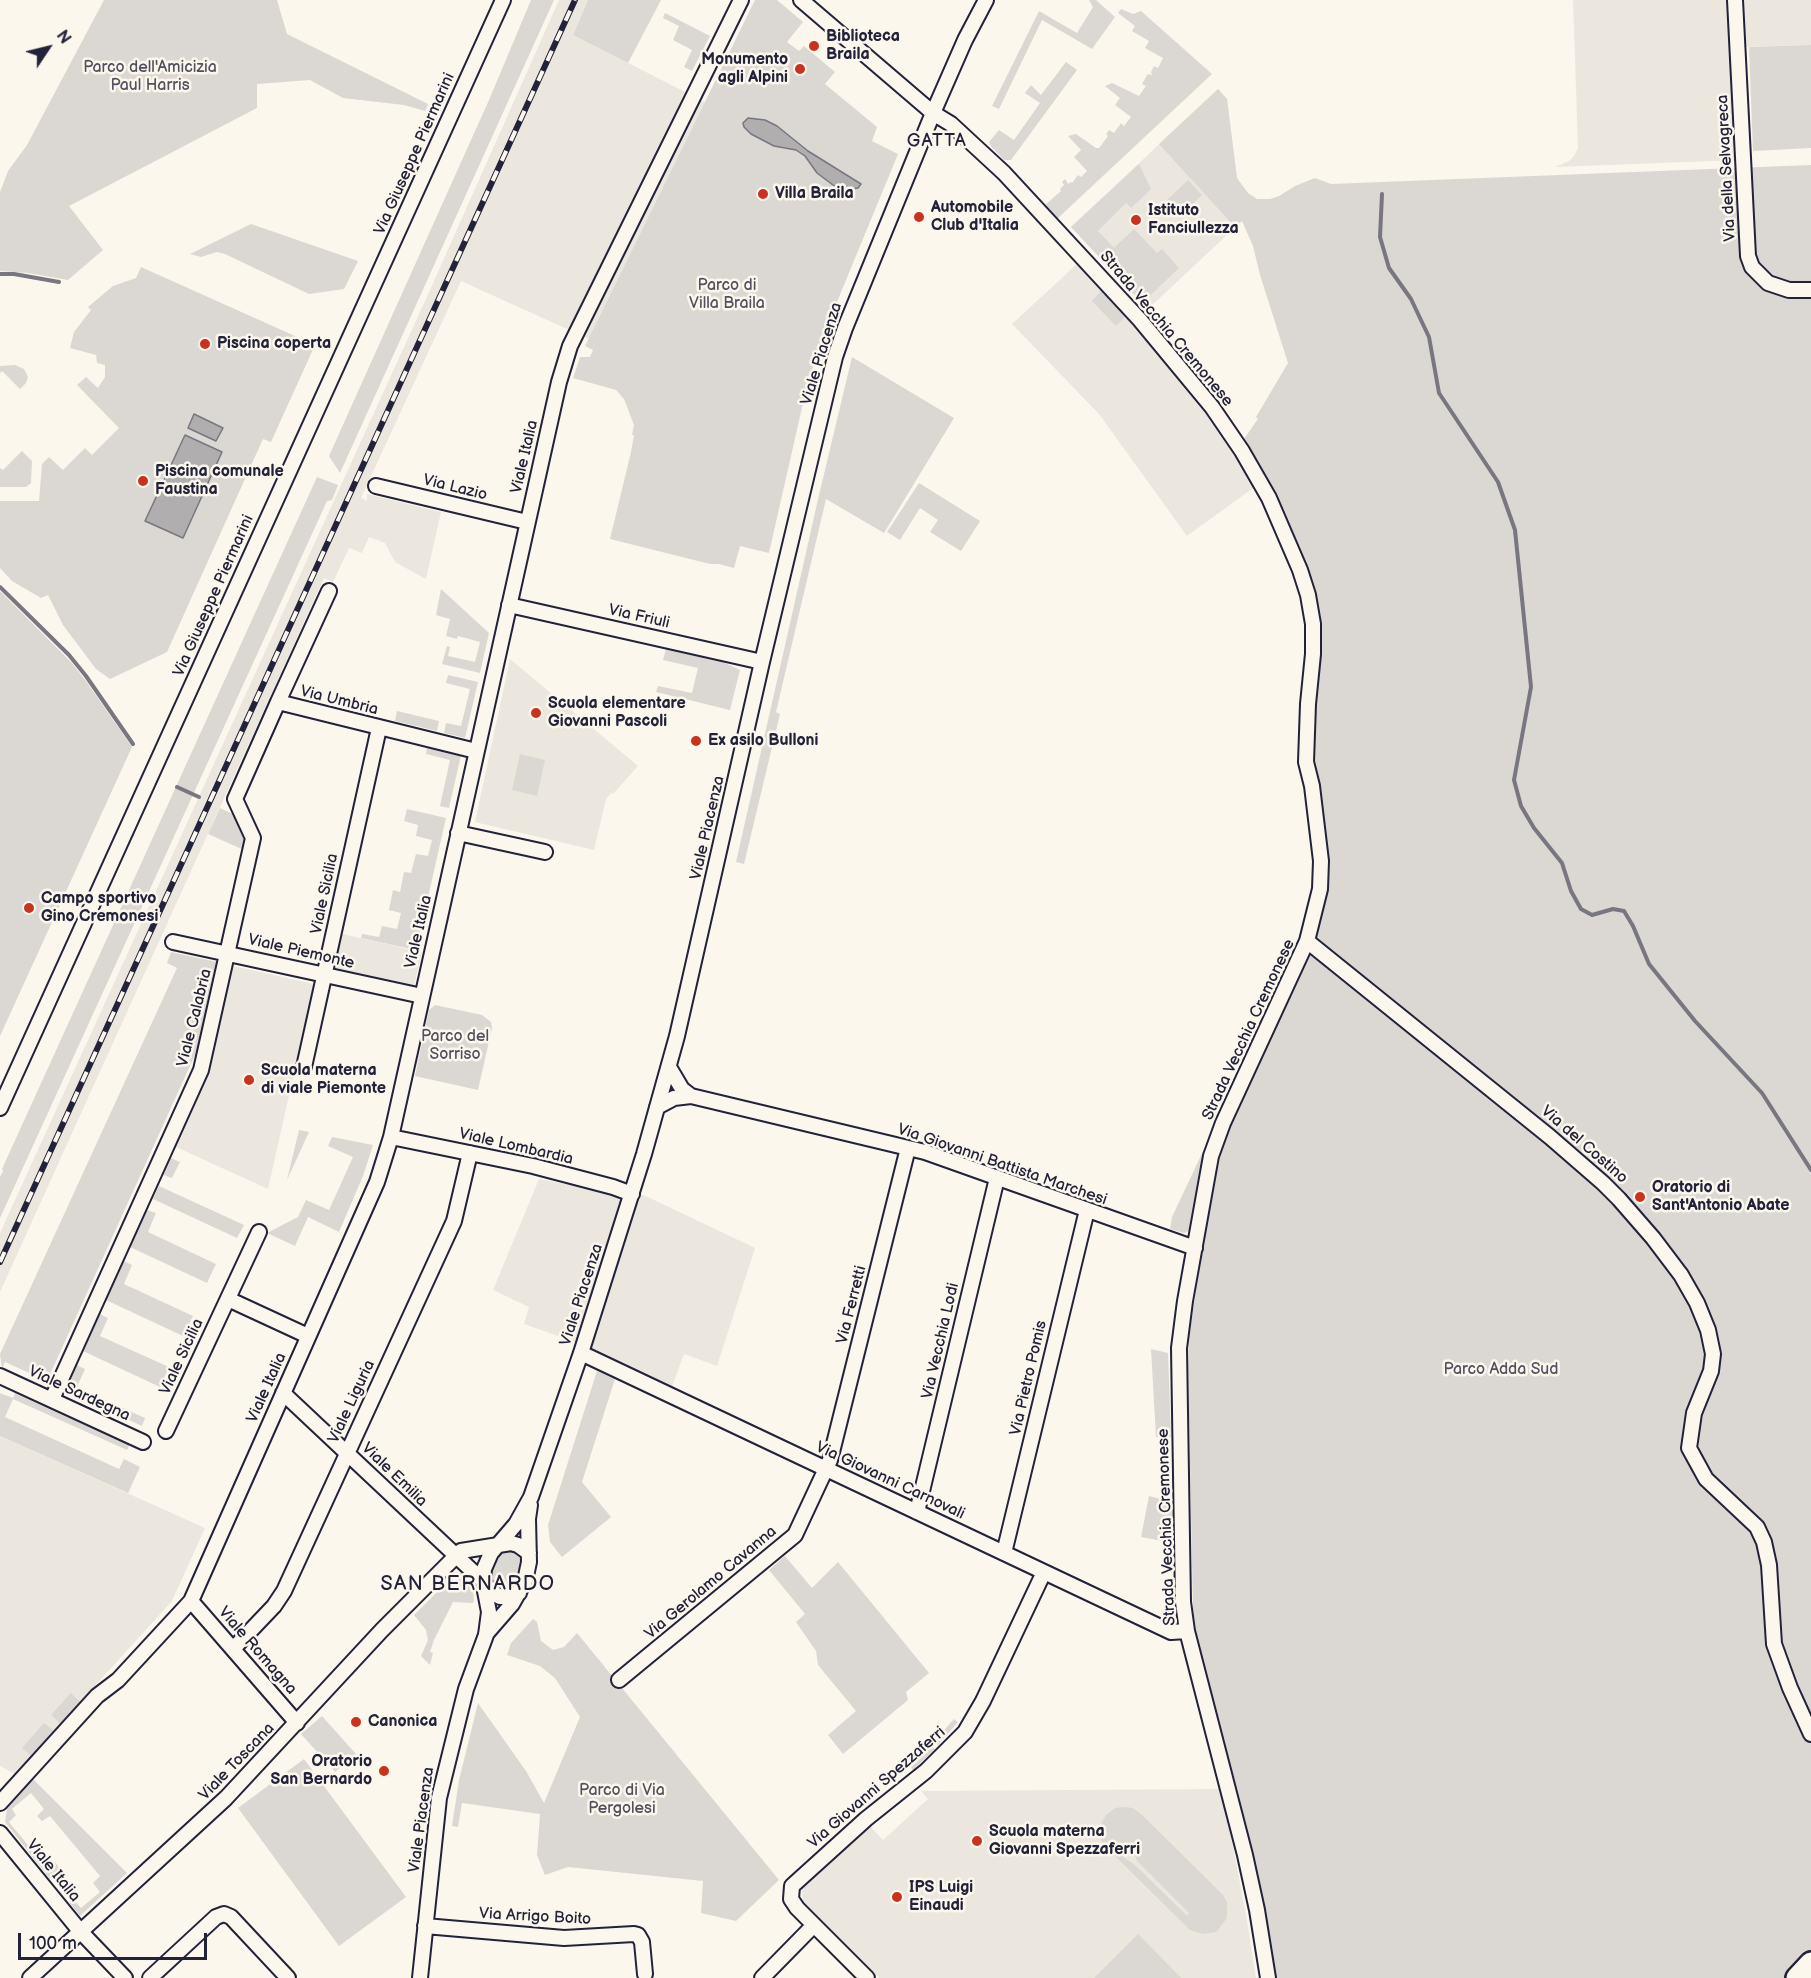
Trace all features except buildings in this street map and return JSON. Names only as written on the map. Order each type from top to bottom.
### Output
[{"type":"highway","points":[[1797,1978],[1811,1963]]},
{"type":"street","name":"Via Giuseppe Piermarini","points":[[0,1108],[503,0]]},
{"type":"street","name":"Viale Italia","points":[[0,1803],[97,1696],[118,1680],[191,1600],[377,1182],[391,1137],[527,522],[559,382],[570,346],[741,0]]},
{"type":"street","name":"Strada Vecchia Cremonese","points":[[801,0],[933,113],[951,124],[1004,173],[1145,326],[1182,369],[1232,434],[1263,487],[1305,582],[1313,624],[1306,762],[1312,786],[1321,861],[1320,889],[1307,941],[1216,1140],[1207,1172],[1179,1348],[1183,1602],[1187,1631],[1245,1855],[1268,1978]]},
{"type":"street","name":"Viale Piacenza","points":[[497,1545],[516,1524],[531,1497],[581,1353],[632,1194],[669,1066],[835,357],[933,113],[965,40],[986,0]]},
{"type":"street","name":"Via della Selvagreca","points":[[1735,0],[1748,256],[1752,267],[1768,283],[1789,290],[1811,290]]},
{"type":"street","name":"Via Lazio","points":[[376,486],[527,522]]},
{"type":"street","name":"Via Umbria","points":[[329,591],[278,702],[476,752]]},
{"type":"street","name":"Via Friuli","points":[[509,605],[762,662]]},
{"type":"street","name":"Viale Calabria","points":[[52,1400],[201,1070],[253,838],[235,800],[278,702]]},
{"type":"street","name":"Viale Sicilia","points":[[304,1067],[379,728]]},
{"type":"street","points":[[458,833],[545,852]]},
{"type":"street","name":"Via del Costino","points":[[1307,941],[1550,1137],[1594,1176],[1619,1199],[1681,1275],[1697,1303],[1708,1330],[1713,1354],[1711,1371],[1694,1413],[1689,1448],[1706,1479],[1757,1527],[1764,1542],[1769,1565],[1774,1644],[1790,1688],[1811,1734]]},
{"type":"street","name":"Viale Piemonte","points":[[173,942],[422,996]]},
{"type":"street","points":[[669,1066],[682,1089],[691,1096]]},
{"type":"street","name":"Via Giovanni Battista Marchesi","points":[[657,1107],[674,1098],[691,1096],[908,1148],[1195,1248]]},
{"type":"street","name":"Viale Lombardia","points":[[391,1137],[533,1166],[632,1194]]},
{"type":"street","name":"Via Ferretti","points":[[826,1469],[908,1148]]},
{"type":"street","name":"Viale Liguria","points":[[233,1649],[281,1597],[454,1221],[470,1153]]},
{"type":"street","name":"Via Vecchia Lodi","points":[[917,1512],[997,1178]]},
{"type":"street","name":"Via Pietro Pomis","points":[[1004,1553],[1087,1210]]},
{"type":"street","name":"Viale Sicilia","points":[[166,1431],[260,1232]]},
{"type":"street","points":[[228,1299],[308,1336]]},
{"type":"street","name":"Via Giovanni Carnovali","points":[[581,1353],[1171,1632],[1187,1631]]},
{"type":"street","name":"Viale Sardegna","points":[[0,1376],[143,1442]]},
{"type":"street","name":"Viale Emilia","points":[[283,1393],[483,1581]]},
{"type":"street","name":"Via Gerolamo Cavanna","points":[[619,1680],[795,1535],[826,1469]]},
{"type":"street","name":"Viale Piacenza","points":[[529,1553],[528,1519],[531,1497]]},
{"type":"street","points":[[455,1557],[461,1551],[497,1545],[518,1545],[529,1553],[528,1572],[519,1593],[507,1598],[500,1597],[489,1590],[483,1581],[486,1561],[497,1545]]},
{"type":"street","name":"Viale Toscana","points":[[30,1978],[226,1798],[382,1630],[455,1557]]},
{"type":"street","name":"Via Giovanni Spezzaferri","points":[[814,1925],[793,1903],[790,1895],[792,1886],[866,1820],[926,1771],[965,1732],[983,1701],[1044,1572]]},
{"type":"street","name":"Viale Piacenza","points":[[420,1978],[439,1798],[466,1689],[486,1635],[489,1612],[483,1581]]},
{"type":"street","name":"Viale Piacenza","points":[[486,1635],[519,1593]]},
{"type":"street","name":"Viale Romagna","points":[[191,1600],[297,1723]]},
{"type":"street","name":"Viale Italia","points":[[0,1833],[80,1930],[125,1978]]},
{"type":"street","points":[[150,1978],[216,1917],[224,1914],[231,1917],[288,1978]]},
{"type":"street","points":[[762,1978],[814,1925],[867,1978]]},
{"type":"street","name":"Via Arrigo Boito","points":[[425,1926],[564,1938],[634,1934],[638,1935],[642,1942],[645,1974]]},
{"type":"shaded area","points":[[559,0],[588,0],[573,35],[705,102],[589,339],[461,281],[361,498],[367,501],[367,494],[441,512],[426,579],[395,562],[385,543],[369,537],[362,553],[349,548],[333,582],[324,578],[0,1292],[0,1233],[430,290]]},
{"type":"shaded area","points":[[1573,0],[1734,0],[1741,160],[1555,167],[1569,161],[1578,148]]},
{"type":"shaded area","points":[[1736,0],[1811,0],[1811,45],[1738,47]]},
{"type":"shaded area","points":[[1218,89],[1227,99],[1242,221],[1148,309],[1071,227]]},
{"type":"shaded area","points":[[748,118],[765,120],[777,126],[808,151],[861,184],[858,188],[846,190],[837,188],[817,173],[805,156],[796,150],[774,146],[751,134],[743,123]]},
{"type":"shaded area","points":[[1081,257],[1181,370],[1260,483],[1187,536],[1099,414],[1012,324],[1077,264]]},
{"type":"shaded area","points":[[194,414],[223,428],[216,441],[188,428]]},
{"type":"shaded area","points":[[185,435],[222,452],[183,538],[145,521]]},
{"type":"shaded area","name":"Scuola elementare Giovanni Pascoli","points":[[510,659],[638,766],[606,799],[594,850],[475,822]]},
{"type":"shaded area","points":[[338,933],[422,952],[414,986],[330,968]]},
{"type":"shaded area","name":"Scuola materna di viale Piemonte","points":[[233,966],[314,984],[268,1189],[176,1147],[208,1074]]},
{"type":"shaded area","points":[[539,1179],[632,1197],[634,1192],[755,1248],[717,1366],[684,1354],[669,1395],[582,1353],[584,1345],[524,1324],[529,1307],[493,1290]]},
{"type":"shaded area","points":[[0,1436],[205,1528],[172,1601],[15,1774],[0,1766]]},
{"type":"shaded area","points":[[1222,1789],[1256,1978],[879,1978],[803,1902],[802,1888],[870,1826],[883,1840],[928,1799],[921,1791]]},
{"type":"green space","name":"Parco dell'Amicizia Paul Harris","points":[[104,0],[277,0],[287,34],[428,104],[425,111],[404,105],[343,98],[310,80],[257,84],[257,108],[69,206],[103,250],[68,280],[0,271],[0,192],[8,171],[27,145]]},
{"type":"green space","points":[[531,0],[554,0],[340,473],[329,456],[489,100]]},
{"type":"green space","points":[[588,0],[661,0],[628,63],[573,35]]},
{"type":"green space","name":"Parco di Villa Braila","points":[[755,0],[777,0],[803,22],[787,42],[799,51],[804,46],[835,72],[825,84],[877,127],[872,141],[898,154],[830,319],[808,381],[769,553],[740,546],[734,568],[610,539],[631,452],[634,425],[624,399],[616,390],[573,378],[580,357],[590,357],[593,350],[585,346]]},
{"type":"green space","points":[[1089,0],[1096,0],[1115,17],[1092,49],[1042,20],[999,109],[992,106],[1039,11],[1077,33],[1093,7]]},
{"type":"green space","points":[[1121,9],[1133,14],[1141,11],[1212,74],[1057,219],[1045,205],[1061,191],[1064,185],[1062,182],[1065,179],[1068,184],[1072,183],[1078,175],[1081,177],[1087,171],[1074,157],[1081,150],[1068,136],[1076,134],[1099,148],[1108,136],[1106,134],[1109,130],[1114,133],[1121,123],[1124,126],[1131,117],[1115,105],[1120,98],[1105,86],[1112,83],[1139,96],[1146,86],[1142,84],[1146,77],[1148,74],[1152,75],[1154,66],[1158,68],[1163,58],[1145,48],[1149,41],[1132,31],[1135,26],[1118,13]]},
{"type":"green space","points":[[665,13],[710,36],[692,71],[684,67],[692,50],[673,40],[679,26],[663,18]]},
{"type":"green space","points":[[1811,45],[1811,148],[1753,151],[1749,47]]},
{"type":"green space","points":[[1066,62],[1077,70],[1011,160],[1004,160],[989,142],[999,130],[1014,140],[1040,103],[1025,93],[1031,85],[1041,95]]},
{"type":"green space","name":"Parco Adda Sud","points":[[1218,89],[1227,99],[1237,178],[1248,193],[1257,199],[1279,196],[1315,178],[1331,184],[1811,165],[1811,1978],[1274,1978],[1272,1947],[1242,1813],[1199,1649],[1193,1610],[1189,1336],[1216,1163],[1307,955],[1320,910],[1314,765],[1319,629],[1241,443],[1258,419],[1256,417],[1288,363],[1253,246],[1242,221],[1235,227],[1159,144]]},
{"type":"green space","points":[[1139,164],[1151,189],[1131,208],[1126,203],[1098,231],[1114,248],[1134,229],[1157,253],[1162,249],[1179,268],[1142,303],[1071,227]]},
{"type":"green space","points":[[1188,180],[1202,195],[1181,215],[1167,200]]},
{"type":"green space","points":[[251,224],[358,261],[344,289],[309,294],[225,254],[217,252],[201,257],[190,254]]},
{"type":"green space","name":"Piscina comunale Faustina","points":[[141,267],[315,345],[271,442],[263,439],[167,652],[110,679],[96,669],[63,625],[48,595],[41,598],[12,581],[0,568],[0,501],[39,501],[42,464],[49,457],[63,470],[85,448],[92,455],[119,428],[77,385],[86,377],[98,388],[105,377],[105,365],[97,363],[96,355],[70,348],[74,332],[91,310],[88,307],[113,286],[136,278]]},
{"type":"green space","points":[[1102,290],[1126,316],[1116,326],[1092,301]]},
{"type":"green space","points":[[852,357],[954,418],[884,533],[826,499],[776,712],[780,714],[744,864],[736,862]]},
{"type":"green space","points":[[15,365],[24,369],[28,377],[26,383],[20,389],[2,371],[0,373],[0,366]]},
{"type":"green space","points":[[22,451],[32,461],[31,483],[26,487],[0,487],[0,468],[3,470]]},
{"type":"green space","points":[[317,477],[338,485],[332,500],[327,501],[0,1218],[2,1169]]},
{"type":"green space","points":[[919,483],[980,521],[961,551],[930,532],[938,520],[920,508],[900,540],[887,532]]},
{"type":"green space","points":[[441,589],[489,633],[480,673],[442,664],[447,646],[450,647],[448,656],[475,662],[480,642],[458,636],[457,639],[446,636],[450,619],[436,615]]},
{"type":"green space","name":"Campo sportivo Gino Cremonesi","points":[[0,591],[71,662],[132,747],[0,1036]]},
{"type":"green space","points":[[666,649],[721,661],[740,670],[730,710],[656,692],[658,686],[692,693],[698,668],[663,660]]},
{"type":"green space","points":[[448,675],[478,682],[465,738],[444,733],[446,723],[461,726],[470,689],[446,683]]},
{"type":"green space","points":[[397,711],[439,721],[437,731],[395,721]]},
{"type":"green space","points":[[427,746],[461,755],[449,808],[440,806],[450,760],[426,754]]},
{"type":"green space","points":[[520,754],[545,760],[537,796],[512,790]]},
{"type":"green space","points":[[220,808],[233,814],[247,840],[244,850],[208,834]]},
{"type":"green space","points":[[407,809],[446,818],[416,950],[361,938],[362,934],[379,937],[382,926],[397,929],[401,913],[389,910],[393,890],[400,892],[404,872],[411,873],[416,854],[428,856],[432,840],[416,836],[418,825],[404,821]]},
{"type":"green space","points":[[171,952],[217,962],[199,1046],[47,1381],[5,1362],[2,1369],[0,1354],[177,968],[167,963]]},
{"type":"green space","name":"Parco del Sorriso","points":[[435,1005],[482,1015],[491,1022],[492,1028],[478,1090],[415,1076],[429,1010]]},
{"type":"green space","points":[[299,1130],[309,1132],[287,1180]]},
{"type":"green space","points":[[1213,1130],[1202,1165],[1191,1230],[1184,1233],[1170,1229],[1172,1217]]},
{"type":"green space","points":[[332,1137],[373,1145],[363,1176],[339,1232],[308,1217],[295,1246],[267,1233],[298,1217],[306,1200],[329,1210],[353,1157],[328,1146]]},
{"type":"green space","points":[[171,1158],[180,1162],[172,1178],[164,1175]]},
{"type":"green space","points":[[159,1186],[244,1225],[237,1238],[153,1199]]},
{"type":"green space","points":[[147,1210],[156,1213],[148,1232],[216,1264],[207,1283],[130,1247]]},
{"type":"green space","points":[[124,1261],[132,1265],[124,1284],[193,1316],[183,1336],[106,1300]]},
{"type":"green space","points":[[100,1314],[108,1318],[100,1336],[169,1367],[160,1387],[83,1351]]},
{"type":"green space","points":[[1151,1349],[1168,1353],[1171,1437],[1156,1437]]},
{"type":"green space","points":[[77,1365],[85,1369],[77,1387],[145,1418],[142,1426],[65,1390]]},
{"type":"green space","points":[[597,1371],[615,1379],[582,1482],[611,1517],[562,1557],[550,1542],[548,1525]]},
{"type":"green space","points":[[16,1391],[130,1444],[127,1450],[13,1399],[5,1417],[119,1469],[124,1459],[140,1467],[128,1493],[0,1436],[0,1393],[13,1398]]},
{"type":"green space","points":[[1149,1496],[1172,1502],[1173,1538],[1163,1536],[1162,1541],[1141,1537]]},
{"type":"green space","points":[[511,1549],[522,1557],[520,1577],[513,1588],[502,1591],[492,1584],[490,1570],[498,1553]]},
{"type":"green space","points":[[785,1556],[812,1588],[838,1562],[929,1673],[906,1692],[908,1700],[843,1754],[828,1735],[856,1711],[818,1665],[816,1651],[796,1622],[805,1614],[769,1570]]},
{"type":"green space","points":[[454,1572],[463,1573],[472,1582],[474,1600],[473,1603],[453,1602],[434,1640],[430,1652],[433,1653],[430,1665],[421,1656],[428,1640],[426,1630],[414,1615],[438,1591],[435,1588]]},
{"type":"green space","name":"Parco di Via Pergolesi","points":[[533,1619],[537,1622],[541,1641],[553,1650],[564,1647],[577,1633],[779,1880],[736,1921],[701,1913],[703,1881],[568,1867],[545,1875],[537,1855],[540,1814],[462,1803],[458,1827],[452,1826],[459,1780],[478,1703],[526,1771],[544,1803],[580,1717],[555,1678],[540,1666],[507,1655],[511,1643]]},
{"type":"green space","points":[[71,1693],[80,1702],[61,1724],[51,1715]]},
{"type":"green space","points":[[322,1716],[356,1754],[335,1772],[301,1734]]},
{"type":"green space","points":[[954,1719],[958,1722],[938,1745],[933,1742]]},
{"type":"green space","points":[[44,1723],[54,1731],[31,1756],[22,1748]]},
{"type":"green space","points":[[930,1745],[935,1749],[913,1770],[909,1765]]},
{"type":"green space","points":[[304,1759],[406,1897],[339,1946],[238,1808]]},
{"type":"green space","points":[[33,1779],[127,1873],[80,1916],[69,1902],[73,1899],[81,1908],[100,1892],[93,1883],[100,1876],[50,1816],[42,1821],[37,1816],[44,1809],[31,1793],[12,1809],[16,1815],[9,1822],[46,1867],[54,1861],[61,1870],[50,1879],[5,1822],[7,1809]]},
{"type":"green space","points":[[1115,1808],[1133,1808],[1141,1814],[1223,1895],[1227,1902],[1227,1918],[1216,1932],[1203,1934],[1190,1930],[1103,1844],[1100,1836],[1101,1824],[1106,1815]],"holes":[[[1128,1843],[1138,1862],[1189,1913],[1187,1916],[1135,1865],[1116,1852],[1117,1848]]]},
{"type":"green space","points":[[1138,1934],[1181,1978],[1094,1978]]},
{"type":"waterway","points":[[1382,194],[1380,237],[1389,268],[1411,299],[1429,337],[1439,393],[1498,482],[1515,530],[1531,687],[1514,780],[1521,806],[1534,828],[1562,863],[1571,891],[1581,909],[1592,915],[1613,909],[1624,911],[1649,964],[1695,1021],[1762,1093],[1811,1170]]},
{"type":"waterway","points":[[0,274],[14,274],[59,282]]},
{"type":"waterway","points":[[0,587],[69,655],[133,744]]},
{"type":"waterway","points":[[177,787],[199,797]]},
{"type":"railway","points":[[0,1262],[575,0]]},
{"type":"place","name":"Biblioteca Braila","points":[[814,46]]},
{"type":"place","name":"Monumento agli Alpini","points":[[800,69]]},
{"type":"place","name":"Villa Braila","points":[[763,194]]},
{"type":"place","name":"Automobile Club d'Italia","points":[[919,217]]},
{"type":"place","name":"Istituto Fanciullezza","points":[[1136,220]]},
{"type":"place","name":"Piscina coperta","points":[[205,344]]},
{"type":"place","name":"Piscina comunale Faustina","points":[[143,481]]},
{"type":"place","name":"Scuola elementare Giovanni Pascoli","points":[[536,713]]},
{"type":"place","name":"Ex asilo Bulloni","points":[[696,741]]},
{"type":"place","name":"Campo sportivo Gino Cremonesi","points":[[29,908]]},
{"type":"place","name":"Scuola materna di viale Piemonte","points":[[249,1080]]},
{"type":"place","name":"Oratorio di Sant'Antonio Abate","points":[[1640,1197]]},
{"type":"place","name":"Canonica","points":[[356,1722]]},
{"type":"place","name":"Oratorio San Bernardo","points":[[384,1771]]},
{"type":"place","name":"Scuola materna Giovanni Spezzaferri","points":[[977,1841]]},
{"type":"place","name":"IPS Luigi Einaudi","points":[[897,1897]]},
{"type":"district","name":"GATTA","points":[[937,141]]},
{"type":"district","name":"SAN BERNARDO","points":[[468,1585]]}]
